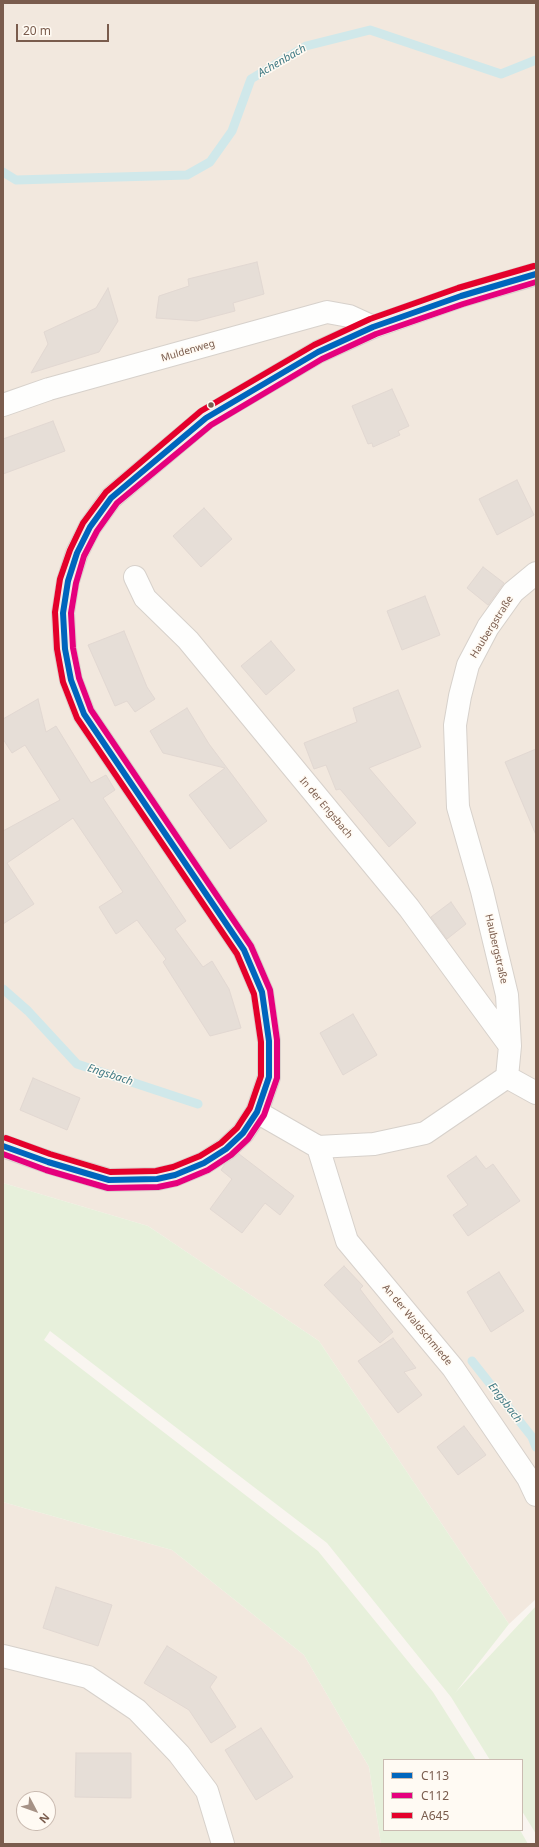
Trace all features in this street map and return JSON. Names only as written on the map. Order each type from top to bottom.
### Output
[{"type":"main road","points":[[3,1146],[48,1162],[109,1180],[157,1179],[175,1175],[204,1163],[226,1149],[243,1133],[257,1112],[269,1077],[269,1041],[262,992],[244,950],[222,914],[84,714],[71,680],[65,649],[63,613],[68,581],[77,553],[90,527],[111,498],[206,418],[318,352],[373,327],[461,296],[536,274]]},
{"type":"street","name":"Muldenweg","points":[[3,405],[49,389],[327,312],[350,316],[373,327]]},
{"type":"street","name":"Haubergstraße","points":[[507,1077],[510,1046],[507,995],[482,891],[458,807],[455,725],[460,696],[468,665],[488,627],[513,592],[536,573]]},
{"type":"street","name":"In der Engsbach","points":[[135,577],[145,598],[188,640],[409,908],[510,1046]]},
{"type":"street","points":[[257,1112],[318,1147],[374,1144],[425,1133],[507,1077],[536,1094]]},
{"type":"street","name":"An der Waldschmiede","points":[[318,1147],[347,1241],[453,1368],[528,1478],[536,1495]]},
{"type":"street","points":[[3,1656],[88,1676],[137,1710],[179,1754],[207,1791],[223,1844]]},
{"type":"shaded area","points":[[3,3],[536,3],[536,1599],[509,1624],[319,1341],[148,1226],[3,1183]]},
{"type":"shaded area","points":[[3,1502],[172,1550],[304,1655],[369,1767],[381,1844],[3,1844]]},
{"type":"green space","points":[[3,1183],[148,1226],[319,1341],[509,1624],[455,1693],[536,1606],[536,1834],[523,1813],[523,1759],[489,1759],[451,1697],[327,1543],[50,1331],[44,1340],[318,1551],[433,1692],[475,1759],[383,1759],[383,1831],[521,1831],[528,1844],[381,1844],[369,1767],[304,1655],[172,1550],[3,1502]]},
{"type":"building","points":[[257,262],[264,294],[233,303],[235,311],[197,321],[156,318],[159,296],[189,286],[188,279]]},
{"type":"building","points":[[108,288],[118,321],[99,352],[31,373],[48,344],[44,332],[96,308]]},
{"type":"building","points":[[392,389],[409,426],[398,431],[400,435],[373,447],[372,443],[368,444],[352,406]]},
{"type":"building","points":[[53,421],[65,451],[3,474],[3,439]]},
{"type":"building","points":[[517,480],[534,515],[497,535],[479,499]]},
{"type":"building","points":[[204,508],[232,539],[201,567],[173,536]]},
{"type":"building","points":[[483,567],[504,583],[488,605],[467,588]]},
{"type":"building","points":[[425,596],[440,635],[402,650],[387,611]]},
{"type":"building","points":[[124,631],[147,687],[155,699],[135,712],[127,701],[115,706],[88,645]]},
{"type":"building","points":[[271,641],[295,670],[266,695],[241,666]]},
{"type":"building","points":[[398,690],[421,747],[369,768],[416,823],[389,847],[340,789],[336,790],[326,765],[314,769],[304,743],[357,722],[353,708]]},
{"type":"building","points":[[38,699],[46,732],[56,726],[91,783],[106,775],[115,790],[103,798],[186,921],[175,929],[203,967],[212,961],[229,989],[241,1028],[210,1036],[163,962],[166,959],[137,920],[116,934],[99,907],[123,892],[73,818],[7,863],[34,904],[3,924],[3,831],[60,800],[25,745],[12,753],[3,739],[3,719]]},
{"type":"building","points":[[187,708],[209,744],[267,821],[230,849],[189,795],[225,768],[163,753],[150,731]]},
{"type":"building","points":[[536,749],[536,835],[505,762]]},
{"type":"building","points":[[451,902],[466,924],[447,939],[431,917]]},
{"type":"building","points":[[353,1014],[377,1055],[343,1075],[320,1033]]},
{"type":"building","points":[[33,1078],[80,1098],[67,1130],[20,1110]]},
{"type":"building","points":[[239,1154],[294,1196],[280,1215],[265,1203],[242,1233],[210,1209],[232,1179],[221,1170],[225,1164]]},
{"type":"building","points":[[476,1156],[486,1169],[493,1164],[520,1201],[468,1236],[453,1215],[468,1205],[447,1176]]},
{"type":"building","points":[[344,1266],[363,1286],[360,1289],[393,1332],[380,1343],[324,1285]]},
{"type":"building","points":[[499,1272],[524,1311],[491,1332],[467,1292]]},
{"type":"building","points":[[393,1338],[416,1368],[404,1372],[422,1395],[398,1413],[358,1361]]},
{"type":"building","points":[[464,1426],[486,1455],[458,1475],[437,1447]]},
{"type":"building","points":[[56,1587],[112,1605],[98,1646],[43,1628]]},
{"type":"building","points":[[167,1646],[217,1677],[210,1687],[236,1727],[211,1743],[189,1710],[144,1683]]},
{"type":"building","points":[[261,1728],[293,1777],[256,1800],[225,1750]]},
{"type":"building","points":[[76,1753],[131,1753],[131,1798],[75,1797]]},
{"type":"waterway","name":"Achenbach","points":[[3,172],[16,180],[187,175],[210,162],[232,131],[251,79],[306,46],[370,30],[501,74],[536,60]]},
{"type":"waterway","name":"Engsbach","points":[[3,989],[28,1011],[77,1064],[198,1104]]},
{"type":"waterway","name":"Engsbach","points":[[472,1361],[532,1437],[536,1447]]},
{"type":"transit line","name":"A645","points":[[6,1138],[50,1154],[110,1172],[156,1171],[173,1167],[200,1156],[221,1143],[237,1128],[250,1108],[261,1076],[261,1042],[254,994],[237,954],[77,718],[63,682],[57,649],[55,612],[60,579],[70,550],[83,523],[106,492],[201,411],[314,345],[370,319],[458,288],[534,266]]},
{"type":"transit line","name":"C113","points":[[3,1146],[48,1162],[109,1180],[157,1179],[175,1175],[204,1163],[226,1149],[243,1133],[257,1112],[269,1077],[269,1041],[262,992],[244,950],[84,714],[71,680],[65,649],[63,613],[68,581],[77,553],[90,527],[111,498],[206,418],[318,352],[373,327],[461,296],[536,274]]},
{"type":"transit line","name":"C112","points":[[3,1154],[46,1170],[108,1188],[158,1187],[177,1183],[208,1170],[231,1155],[248,1139],[264,1115],[277,1078],[277,1040],[270,990],[251,946],[91,710],[79,678],[73,648],[71,613],[76,583],[84,556],[97,531],[117,503],[211,425],[322,359],[376,334],[463,304],[536,282]]}]
